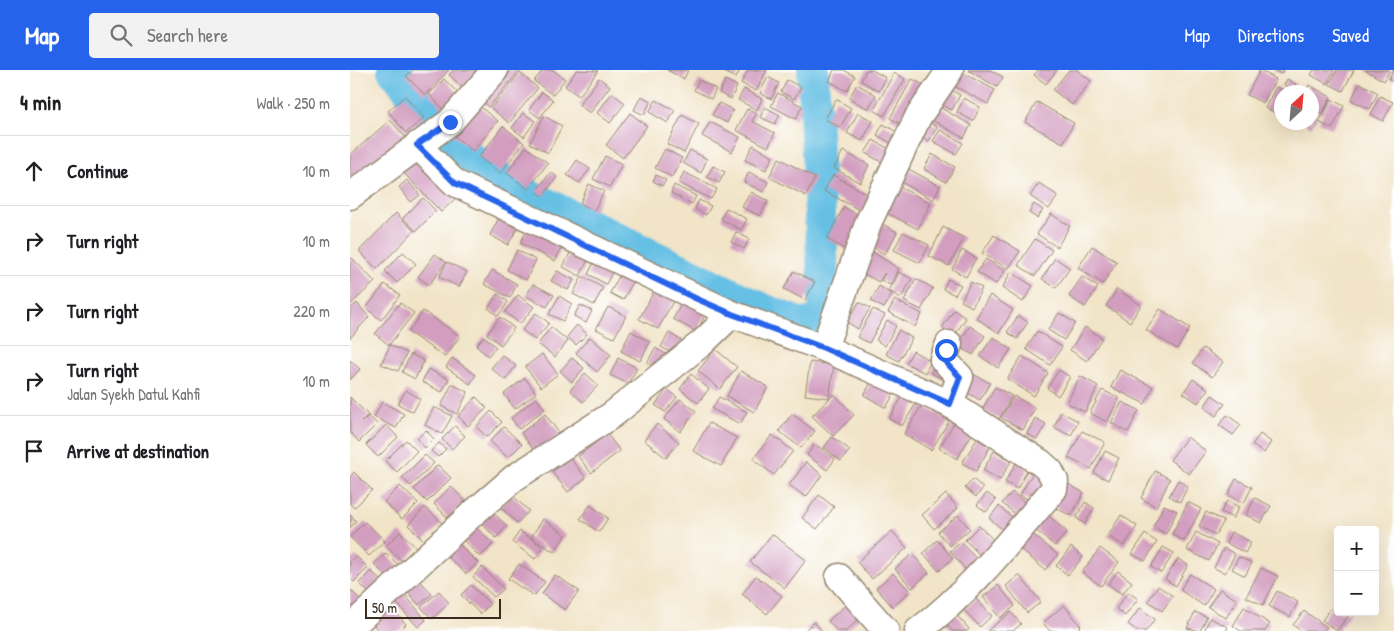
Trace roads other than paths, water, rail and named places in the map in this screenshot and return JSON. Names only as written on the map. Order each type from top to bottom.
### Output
[{"type":"street","points":[[350,196],[419,143],[450,122],[495,70]]},
{"type":"street","points":[[824,348],[869,221],[918,117],[950,70]]},
{"type":"street","points":[[419,143],[455,183],[732,314],[824,348],[950,404],[1041,463],[1050,471],[1056,485],[1006,546],[936,617],[918,631]]},
{"type":"street","points":[[350,628],[514,478],[545,460],[612,415],[703,342],[732,314]]},
{"type":"street","points":[[949,344],[943,359],[960,377],[950,404]]},
{"type":"street","points":[[839,577],[886,631]]},
{"type":"waterway","points":[[393,70],[453,145],[514,188],[765,310],[803,325],[825,318],[813,70]]}]
